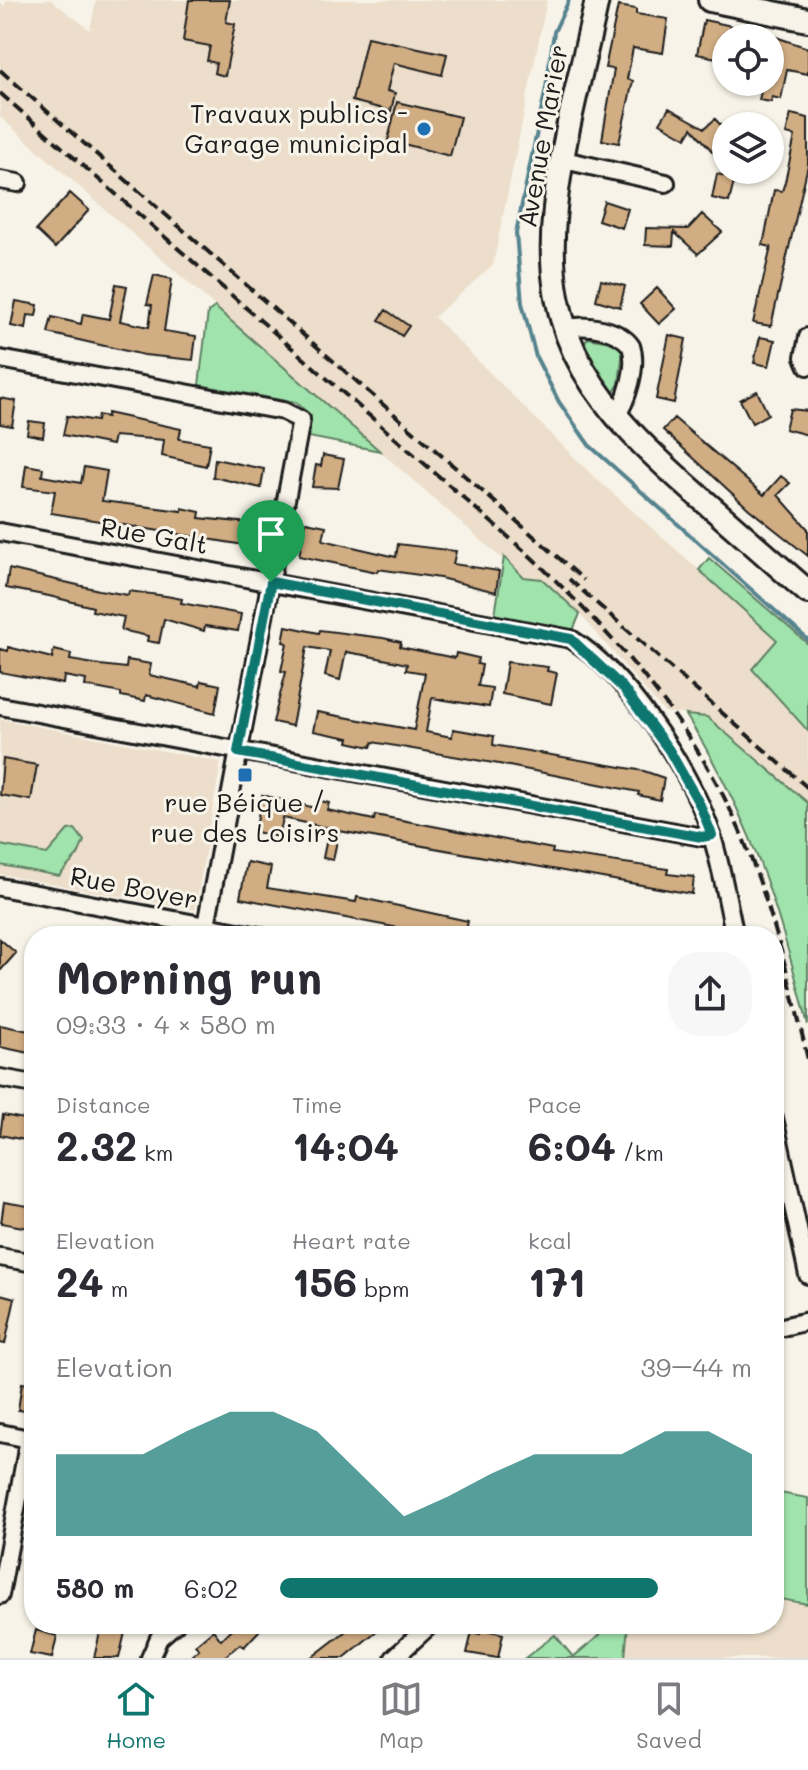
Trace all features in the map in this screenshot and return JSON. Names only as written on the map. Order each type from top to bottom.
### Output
[{"type":"street","name":"Avenue Marier","points":[[597,0],[555,209],[555,285],[566,329],[580,366],[615,418],[808,592]]},
{"type":"street","points":[[710,0],[808,20]]},
{"type":"street","points":[[564,160],[666,183]]},
{"type":"street","points":[[0,180],[18,183]]},
{"type":"street","points":[[566,329],[580,326],[617,334],[631,346],[633,360],[625,400],[615,418]]},
{"type":"street","points":[[807,365],[804,357],[808,337]]},
{"type":"street","points":[[0,359],[299,417],[206,926]]},
{"type":"street","name":"Rue Galt","points":[[0,532],[571,639],[623,688],[669,750],[700,805],[712,835],[733,926]]},
{"type":"street","points":[[0,706],[702,837],[712,835]]},
{"type":"street","name":"Rue Boyer","points":[[0,887],[182,926]]},
{"type":"street","points":[[0,1078],[24,1082]]},
{"type":"street","points":[[784,1164],[808,1275]]},
{"type":"street","points":[[0,1257],[24,1261]]},
{"type":"street","points":[[784,1327],[808,1321]]},
{"type":"street","points":[[0,1433],[24,1438]]},
{"type":"street","points":[[1,1589],[24,1478]]},
{"type":"street","points":[[150,1658],[164,1634]]},
{"type":"street","points":[[394,1658],[420,1634]]},
{"type":"shaded area","points":[[7,0],[51,0],[90,30],[96,0],[547,0],[493,265],[434,317],[591,474],[778,640],[752,670],[808,731],[808,803],[707,717],[664,712],[580,614],[542,579],[523,577],[0,117],[0,2],[4,6]]},
{"type":"shaded area","points":[[0,719],[221,762],[195,910],[0,874]]},
{"type":"shaded area","points":[[784,1600],[808,1604],[808,1658],[625,1658],[627,1634],[784,1634]]},
{"type":"green space","points":[[215,307],[380,451],[309,437],[311,416],[297,403],[199,385],[208,312]]},
{"type":"green space","points":[[588,338],[615,343],[623,349],[619,384],[613,393],[609,393],[582,345]]},
{"type":"green space","points":[[504,557],[523,577],[542,579],[580,614],[573,630],[495,615]]},
{"type":"green space","points":[[709,558],[808,644],[808,731],[752,669],[777,640],[699,570]]},
{"type":"green space","points":[[686,715],[707,717],[808,803],[808,1025],[784,926],[781,926],[746,828]]},
{"type":"green space","points":[[75,829],[84,841],[78,855],[59,876],[0,865],[0,845],[47,854],[68,830]]},
{"type":"green space","points":[[784,1494],[808,1498],[808,1604],[784,1600]]},
{"type":"green space","points":[[627,1634],[625,1658],[525,1658],[555,1635],[573,1657],[600,1635]]},
{"type":"building","name":"Travaux publics - Garage municipal","points":[[189,0],[230,0],[226,22],[235,24],[225,76],[214,73],[216,63],[207,61],[210,46],[183,41]]},
{"type":"building","points":[[618,6],[636,9],[636,14],[668,19],[663,53],[633,48],[627,79],[633,81],[619,143],[602,140],[614,69],[605,68]]},
{"type":"building","points":[[704,20],[723,24],[712,24],[712,57],[697,54]]},
{"type":"building","points":[[367,37],[447,54],[442,75],[394,63],[387,91],[395,93],[391,111],[352,101]]},
{"type":"building","points":[[784,40],[808,48],[808,74],[787,70],[784,84]]},
{"type":"building","points":[[760,96],[782,96],[781,99],[772,97],[771,102],[759,100]]},
{"type":"building","name":"Travaux publics - Garage municipal","points":[[397,102],[460,117],[450,156],[388,140]]},
{"type":"building","points":[[669,108],[705,128],[712,122],[712,151],[692,128],[686,138],[660,123]]},
{"type":"building","points":[[791,114],[808,118],[808,165],[771,326],[753,323],[771,247],[763,245],[774,190],[782,191],[795,136],[786,134]]},
{"type":"building","points":[[715,184],[734,184],[729,202],[712,198]]},
{"type":"building","points":[[70,193],[89,210],[55,248],[36,230]]},
{"type":"building","points":[[604,201],[628,209],[622,228],[598,220]]},
{"type":"building","points":[[702,214],[722,232],[698,254],[674,232],[673,246],[645,245],[646,228],[688,229]]},
{"type":"building","points":[[154,275],[172,279],[164,331],[196,336],[193,360],[144,355],[48,333],[52,317],[81,324],[83,314],[109,319],[116,284],[127,286],[120,321],[149,327],[152,305],[147,304]]},
{"type":"building","points":[[601,280],[625,286],[620,307],[596,300]]},
{"type":"building","points":[[657,288],[676,309],[659,324],[640,304]]},
{"type":"building","points":[[16,301],[38,305],[36,316],[28,315],[26,329],[11,326]]},
{"type":"building","points":[[386,310],[409,326],[402,336],[379,320]]},
{"type":"building","points":[[669,335],[686,339],[674,403],[656,399]]},
{"type":"building","points":[[760,337],[775,340],[769,366],[754,363]]},
{"type":"building","points":[[757,391],[768,414],[752,423],[740,400]]},
{"type":"building","points":[[0,398],[16,401],[12,426],[0,424]]},
{"type":"building","points":[[790,409],[808,411],[808,435],[785,429]]},
{"type":"building","points":[[107,413],[181,429],[179,439],[210,444],[206,466],[162,456],[164,440],[114,436],[112,445],[63,435],[67,416],[97,421],[98,415],[107,417]]},
{"type":"building","points":[[674,418],[764,495],[781,476],[790,483],[778,495],[808,529],[808,556],[749,509],[663,430]]},
{"type":"building","points":[[29,421],[45,423],[43,437],[27,434]]},
{"type":"building","points":[[323,455],[344,459],[338,488],[312,487],[316,465],[321,466]]},
{"type":"building","points":[[215,459],[264,469],[261,488],[213,477]]},
{"type":"building","points":[[26,465],[43,468],[42,476],[81,483],[84,467],[107,471],[102,501],[182,511],[182,508],[200,512],[199,518],[259,524],[256,547],[51,513],[55,491],[23,487]]},
{"type":"building","points":[[306,522],[326,526],[323,540],[396,557],[398,544],[456,551],[453,564],[499,571],[496,592],[440,578],[378,569],[377,572],[299,556]]},
{"type":"building","points":[[9,569],[99,590],[182,599],[181,603],[241,614],[238,631],[205,626],[204,631],[164,619],[159,643],[147,641],[148,636],[121,630],[124,617],[92,611],[93,607],[49,596],[6,588]]},
{"type":"building","points":[[286,626],[319,633],[320,630],[383,638],[401,642],[400,647],[455,658],[456,653],[478,658],[477,664],[482,665],[478,686],[492,688],[489,707],[432,698],[426,732],[452,737],[453,729],[494,736],[493,745],[644,771],[664,778],[660,800],[638,795],[639,792],[499,764],[373,742],[371,747],[348,742],[349,738],[313,731],[317,712],[414,730],[425,673],[406,670],[407,664],[364,655],[346,652],[340,680],[325,676],[330,651],[307,647],[292,726],[273,722],[286,672],[281,671],[287,643],[283,642]]},
{"type":"building","points":[[8,647],[52,658],[54,650],[71,654],[70,660],[100,665],[126,668],[127,660],[151,664],[149,675],[200,686],[201,681],[220,685],[215,713],[146,695],[145,701],[121,696],[121,693],[85,686],[86,680],[64,676],[63,684],[0,672],[0,649],[8,651]]},
{"type":"building","points":[[507,662],[548,667],[547,671],[557,673],[551,704],[502,694]]},
{"type":"building","points":[[3,759],[37,765],[31,800],[0,795]]},
{"type":"building","points":[[262,795],[315,808],[317,800],[329,803],[327,810],[374,820],[375,815],[553,849],[552,853],[668,869],[667,874],[694,877],[692,894],[339,831],[333,860],[323,858],[329,828],[283,818],[279,837],[255,832]]},
{"type":"building","points":[[247,862],[271,867],[267,888],[356,902],[357,897],[468,921],[467,926],[388,926],[240,898]]},
{"type":"building","points":[[0,939],[16,953],[0,971]]},
{"type":"building","points":[[0,1025],[24,1030],[24,1052],[0,1047]]},
{"type":"building","points":[[3,1115],[24,1119],[24,1140],[0,1135]]},
{"type":"building","points":[[4,1202],[24,1205],[24,1227],[1,1223]]},
{"type":"building","points":[[0,1294],[15,1298],[5,1344],[0,1343]]},
{"type":"building","points":[[22,1383],[24,1383],[24,1411],[18,1410]]},
{"type":"building","points":[[35,1634],[57,1636],[52,1658],[30,1654]]},
{"type":"building","points":[[100,1634],[125,1634],[119,1658],[94,1658]]},
{"type":"building","points":[[208,1634],[216,1634],[221,1640],[227,1634],[256,1634],[244,1647],[240,1644],[223,1658],[189,1658],[199,1649],[195,1645]]},
{"type":"building","points":[[342,1634],[373,1634],[344,1658],[311,1658]]},
{"type":"building","points":[[472,1634],[503,1634],[498,1658],[467,1653]]},
{"type":"waterway","points":[[569,0],[554,32],[546,88],[516,233],[522,303],[536,357],[559,402],[589,445],[808,640]]},
{"type":"railway","points":[[0,70],[584,580]]},
{"type":"railway","points":[[0,93],[529,555],[580,605],[651,685],[711,773],[744,841],[774,926]]},
{"type":"railway","points":[[569,579],[808,788]]},
{"type":"railway","points":[[784,961],[808,1060]]},
{"type":"place","name":"Travaux publics - Garage municipal","points":[[424,129]]},
{"type":"place","name":"rue Béique / rue des Loisirs","points":[[245,775]]},
{"type":"route","points":[[271,582],[571,639],[590,653],[623,688],[669,750],[700,805],[712,835],[702,837],[238,752],[271,582]]}]
